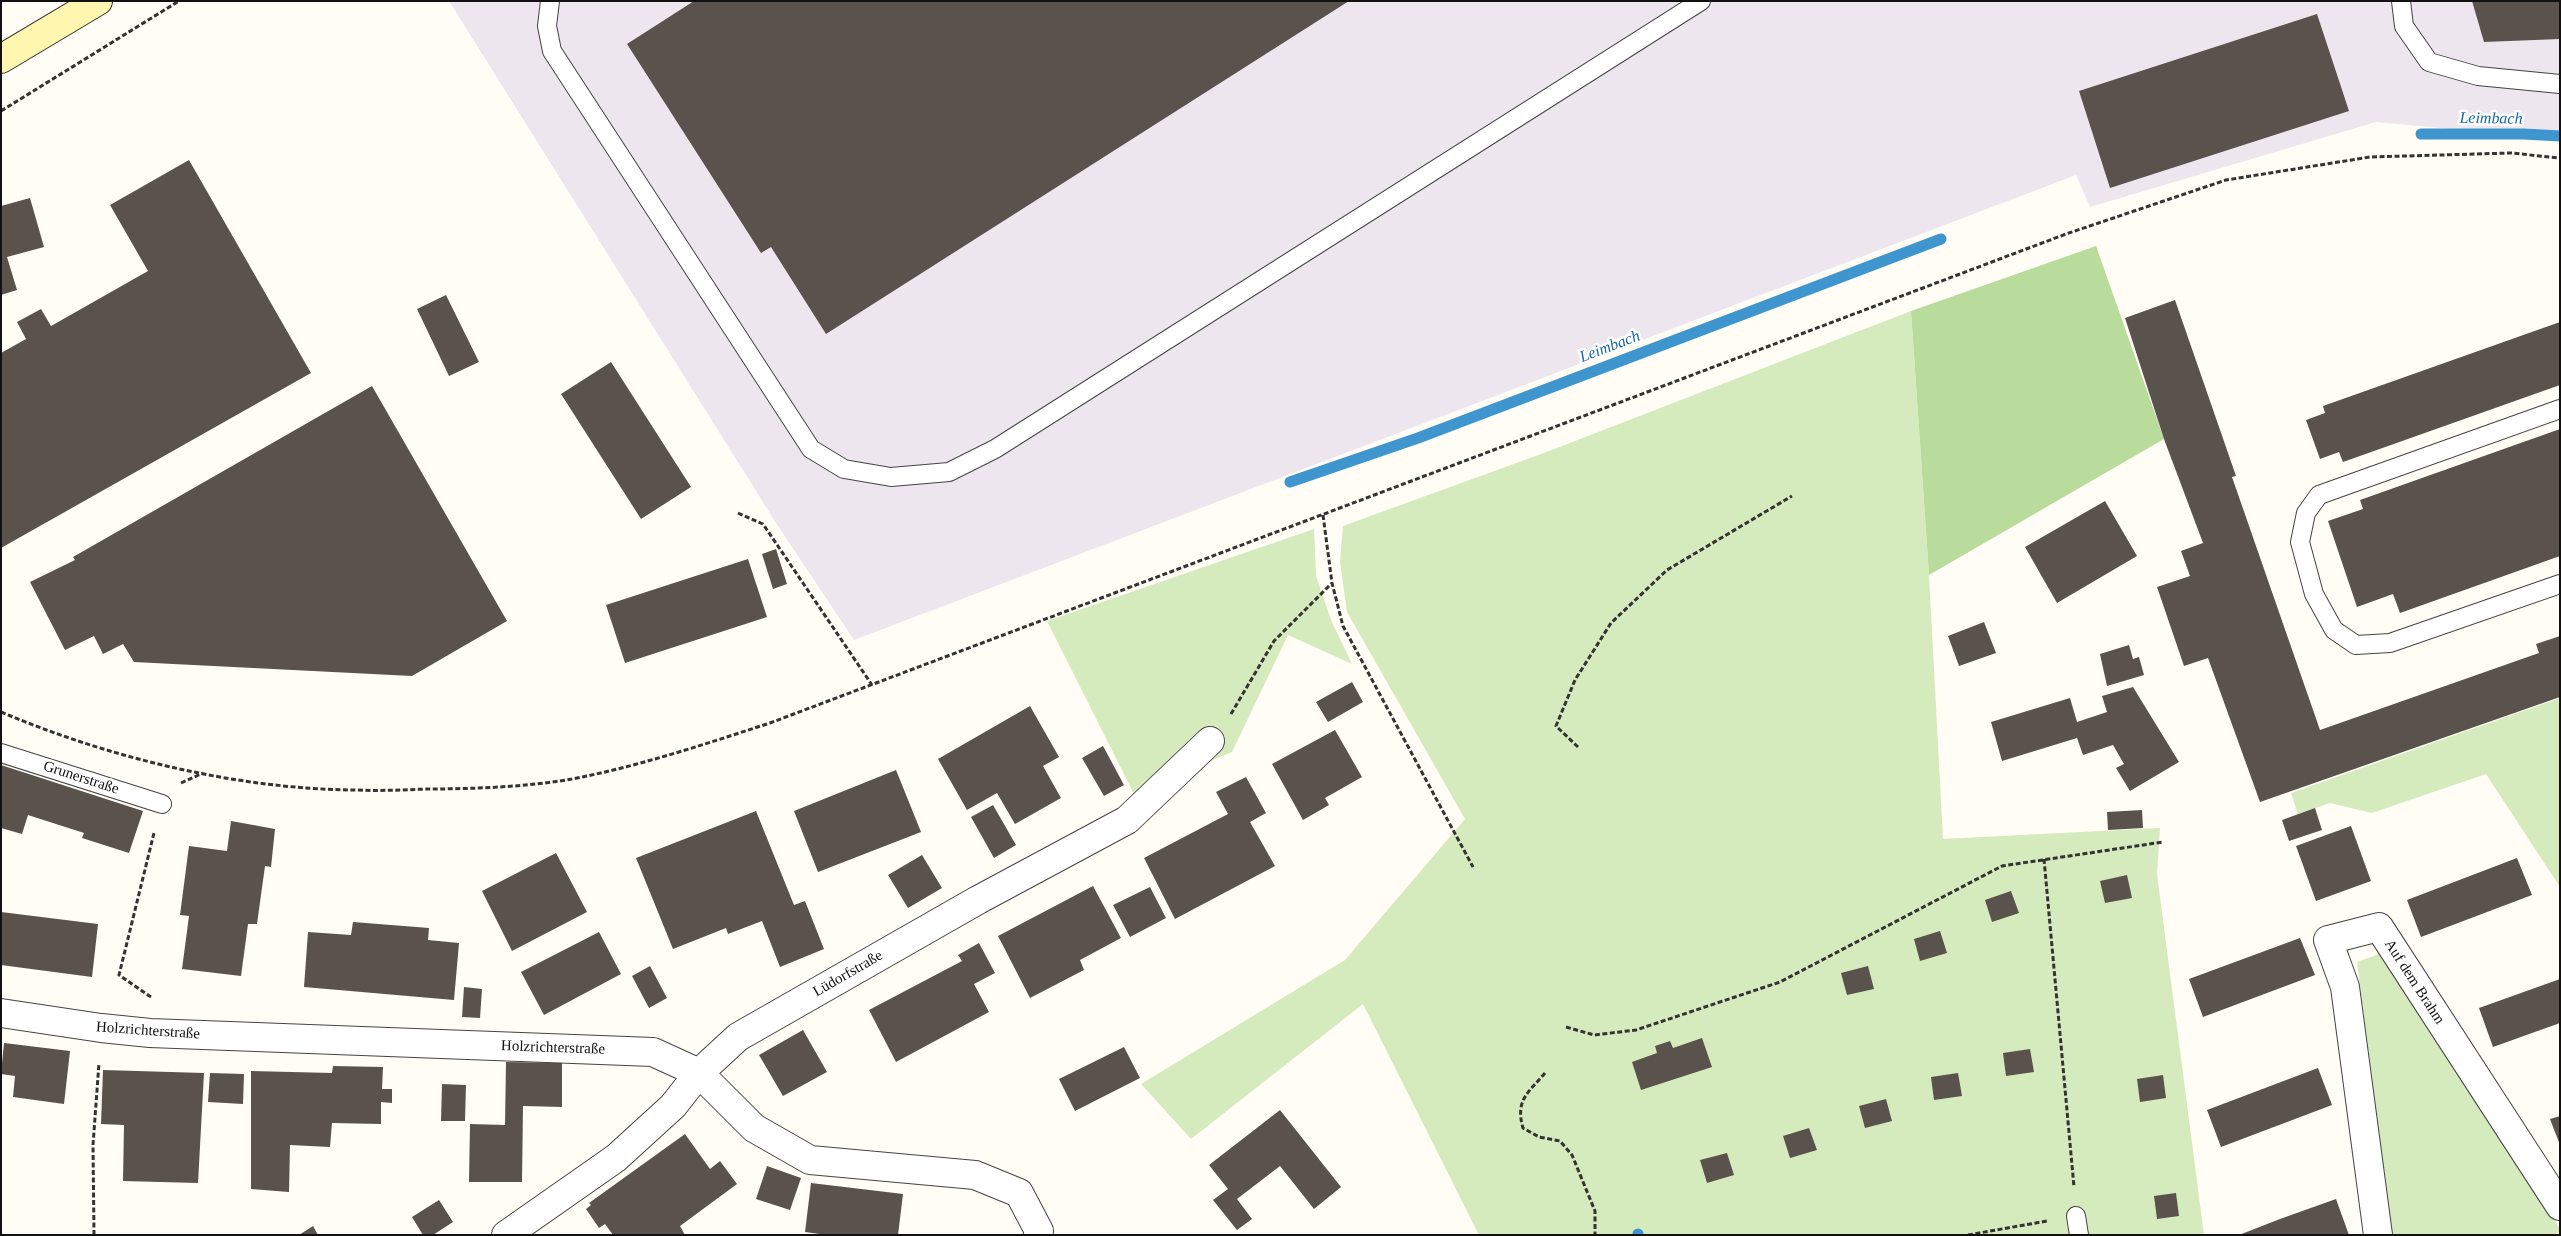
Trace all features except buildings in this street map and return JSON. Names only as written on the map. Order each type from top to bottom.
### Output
[{"type":"main road","points":[[1,59],[98,1]]},
{"type":"street","name":"Lüdorfstraße","points":[[506,1235],[616,1158],[674,1106],[699,1073],[738,1037],[978,900],[1127,820],[1210,741]]},
{"type":"street","name":"Auf dem Brahm","points":[[2378,1235],[2346,987],[2328,940],[2379,927],[2560,1206]]},
{"type":"street","name":"Holzrichterstraße","points":[[1,1013],[101,1028],[150,1033],[652,1052],[699,1073],[754,1128],[810,1160],[975,1175],[1019,1193],[1039,1231],[1038,1235]]},
{"type":"lane","points":[[550,1],[547,26],[552,51],[811,449],[844,469],[891,477],[949,472],[995,449],[1701,1]]},
{"type":"lane","points":[[2401,1],[2404,26],[2430,62],[2478,76],[2560,84]]},
{"type":"lane","points":[[2560,409],[2319,495],[2306,513],[2300,542],[2314,594],[2334,630],[2356,645],[2390,643],[2560,584]]},
{"type":"lane","name":"Grunerstraße","points":[[1,752],[162,804]]},
{"type":"lane","points":[[2076,1216],[2079,1235]]},
{"type":"path","points":[[1,111],[179,1]]},
{"type":"path","points":[[1,712],[35,726],[127,755],[203,774],[290,786],[354,790],[476,788],[571,779],[669,756],[770,723],[2066,234],[2226,180],[2370,157],[2511,152],[2560,158]]},
{"type":"path","points":[[1578,747],[1556,726],[1576,680],[1611,623],[1667,570],[1792,496]]},
{"type":"path","points":[[738,513],[763,524],[872,685]]},
{"type":"path","points":[[1323,515],[1332,583],[1343,626],[1473,867]]},
{"type":"path","points":[[1210,741],[1230,716],[1274,641],[1332,583]]},
{"type":"path","points":[[151,998],[119,975],[162,804]]},
{"type":"path","points":[[1566,1027],[1594,1035],[1636,1030],[1780,982],[2002,866],[2163,842]]},
{"type":"path","points":[[1968,1235],[2076,1216],[2044,859]]},
{"type":"path","points":[[94,1235],[93,1145],[101,1028]]},
{"type":"path","points":[[1545,1074],[1522,1098],[1519,1117],[1523,1128],[1539,1137],[1560,1142],[1572,1154],[1595,1211],[1595,1235]]},
{"type":"shaded area","points":[[449,1],[2560,1],[2560,139],[2376,122],[2090,207],[2076,175],[854,640],[778,526]]},
{"type":"green space","points":[[2096,246],[2164,439],[1929,575],[1911,311]]},
{"type":"green space","points":[[1911,311],[1929,575],[1943,839],[2160,828],[2157,874],[2204,1235],[1479,1235],[1363,1004],[1191,1139],[1141,1084],[1345,960],[1465,819],[1347,612],[1340,562],[1343,526],[1544,453]]},
{"type":"green space","points":[[1314,529],[1316,576],[1331,620],[1352,664],[1288,635],[1232,752],[1134,794],[1047,621]]},
{"type":"green space","points":[[2560,698],[2560,887],[2486,774],[2372,813],[2330,803],[2298,814],[2291,793]]},
{"type":"green space","points":[[2384,952],[2560,1229],[2560,1232],[2553,1235],[2392,1235],[2357,962]]},
{"type":"waterway","name":"Leimbach","points":[[2421,134],[2560,136]]},
{"type":"waterway","name":"Leimbach","points":[[1290,482],[1418,438],[1941,239]]}]
